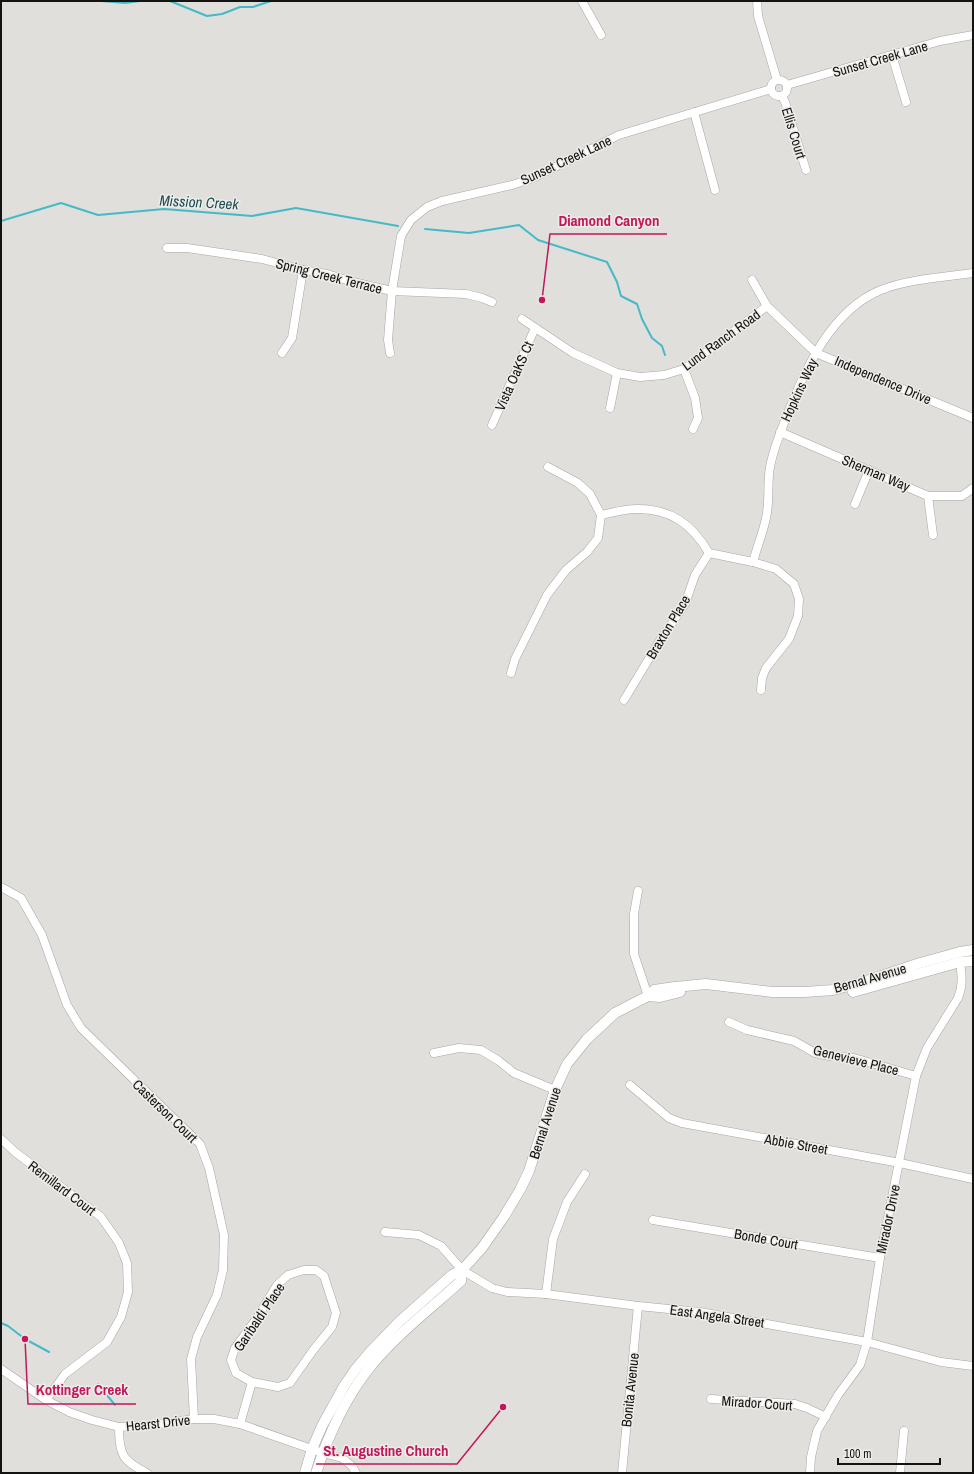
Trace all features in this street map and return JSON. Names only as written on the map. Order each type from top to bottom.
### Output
[{"type":"main road","name":"Bernal Avenue","points":[[305,1473],[312,1449],[322,1426],[344,1386],[370,1352],[400,1321],[452,1275],[462,1270],[482,1248],[503,1218],[520,1190],[535,1155],[555,1090],[567,1064],[587,1039],[615,1014],[648,996],[654,990],[675,986],[706,984],[772,992],[833,990],[863,982],[920,963],[973,950]]},
{"type":"main road","name":"Bernal Avenue","points":[[648,996],[660,997],[678,992],[696,990],[763,996],[815,998],[844,994],[874,987],[960,962],[973,961]]},
{"type":"main road","name":"Bernal Avenue","points":[[316,1473],[323,1453],[342,1411],[369,1368],[407,1328],[461,1281],[462,1270]]},
{"type":"street","points":[[582,1],[601,35]]},
{"type":"street","points":[[757,1],[759,21],[776,80]]},
{"type":"street","name":"Sunset Creek Lane","points":[[787,85],[940,41],[973,35]]},
{"type":"street","points":[[892,55],[906,102]]},
{"type":"street","points":[[776,80],[784,82],[787,85],[787,91],[782,96],[776,95],[771,89],[776,80]]},
{"type":"street","name":"Sunset Creek Lane","points":[[390,353],[388,340],[392,291],[401,236],[411,220],[427,207],[442,201],[512,185],[533,178],[619,135],[771,89]]},
{"type":"street","name":"Ellis Court","points":[[782,96],[786,102],[806,170]]},
{"type":"street","points":[[694,112],[715,190]]},
{"type":"street","name":"Spring Creek Terrace","points":[[167,248],[187,248],[212,253],[262,259],[392,291],[466,294],[492,302]]},
{"type":"street","points":[[282,353],[292,338],[303,270]]},
{"type":"street","name":"Hopkins Way","points":[[753,562],[766,517],[770,466],[780,432],[799,383],[816,352],[846,312],[862,300],[880,290],[900,284],[973,273]]},
{"type":"street","name":"Independence Drive","points":[[752,280],[767,306],[816,352],[973,418]]},
{"type":"street","name":"Lund Ranch Road","points":[[522,319],[573,353],[617,373],[640,377],[664,375],[684,369],[767,306]]},
{"type":"street","name":"Vista OaKS Ct","points":[[492,425],[535,328]]},
{"type":"street","points":[[684,369],[695,398],[698,418],[693,429]]},
{"type":"street","points":[[610,408],[617,373]]},
{"type":"street","name":"Sherman Way","points":[[780,432],[928,496],[962,496],[973,488]]},
{"type":"street","points":[[511,673],[515,659],[547,595],[566,570],[587,552],[598,538],[601,515],[590,494],[578,483],[548,467]]},
{"type":"street","points":[[855,504],[869,470]]},
{"type":"street","points":[[928,496],[933,535]]},
{"type":"street","points":[[601,515],[634,509],[652,510],[672,515],[700,538],[709,553],[753,562],[776,569],[794,584],[799,599],[798,616],[789,639],[766,668],[762,678],[761,690]]},
{"type":"street","name":"Braxton Place","points":[[624,700],[659,642],[685,604],[695,575],[709,553]]},
{"type":"street","name":"Casterson Court","points":[[1,887],[21,898],[42,935],[67,1005],[81,1028],[200,1144],[209,1168],[224,1235],[223,1270],[217,1295],[197,1337],[190,1359],[194,1419]]},
{"type":"street","points":[[638,891],[634,914],[634,954],[648,996]]},
{"type":"street","name":"Mirador Drive","points":[[810,1473],[811,1457],[817,1431],[838,1395],[860,1365],[867,1342],[880,1258],[916,1076],[927,1048],[958,998],[962,980],[960,962]]},
{"type":"street","name":"Genevieve Place","points":[[729,1022],[747,1030],[794,1040],[815,1053],[854,1058],[916,1076]]},
{"type":"street","points":[[434,1053],[459,1048],[481,1050],[499,1061],[514,1073],[555,1090]]},
{"type":"street","name":"Abbie Street","points":[[630,1085],[669,1118],[682,1123],[900,1163],[973,1179]]},
{"type":"street","name":"Remillard Court","points":[[1,1139],[15,1152],[101,1216],[119,1242],[127,1263],[128,1292],[122,1317],[107,1342],[65,1374],[46,1400]]},
{"type":"street","points":[[546,1294],[554,1239],[567,1202],[585,1174]]},
{"type":"street","name":"Bonde Court","points":[[653,1220],[880,1258]]},
{"type":"street","name":"East Angela Street","points":[[386,1232],[419,1235],[442,1246],[462,1270],[492,1288],[507,1292],[546,1294],[638,1306],[700,1312],[867,1342],[941,1362],[973,1366]]},
{"type":"street","name":"Garibaldi Place","points":[[304,1270],[316,1270],[324,1276],[336,1313],[332,1327],[290,1384],[278,1387],[252,1382],[236,1373],[231,1360],[235,1348],[257,1318],[277,1285],[288,1275],[304,1270]]},
{"type":"street","name":"Bonita Avenue","points":[[622,1473],[638,1306]]},
{"type":"street","name":"Hearst Drive","points":[[1,1370],[46,1400],[69,1412],[92,1420],[119,1427],[153,1425],[194,1419],[214,1419],[240,1424],[323,1453],[342,1458],[352,1466],[356,1473]]},
{"type":"street","points":[[240,1424],[252,1382]]},
{"type":"street","name":"Mirador Court","points":[[711,1400],[794,1404],[826,1417]]},
{"type":"street","points":[[119,1427],[119,1445],[125,1459],[138,1469],[148,1473]]},
{"type":"street","points":[[900,1473],[904,1431]]},
{"type":"waterway","points":[[101,1],[125,3],[140,1]]},
{"type":"waterway","points":[[170,1],[207,16],[222,14],[240,7],[253,7],[271,1]]},
{"type":"waterway","name":"Mission Creek","points":[[1,221],[61,203],[98,215],[164,209],[252,216],[296,208],[398,226]]},
{"type":"waterway","name":"Mission Creek","points":[[425,229],[469,233],[519,225],[538,240],[607,262],[617,282],[621,296],[637,304],[642,319],[652,338],[662,346],[665,355]]},
{"type":"waterway","points":[[1,1323],[8,1326],[25,1339],[49,1352]]},
{"type":"waterway","points":[[98,1384],[115,1405]]},
{"type":"place","name":"Diamond Canyon","points":[[542,300]]},
{"type":"place","name":"Kottinger Creek","points":[[25,1339]]},
{"type":"place","name":"St. Augustine Church","points":[[503,1407]]}]
